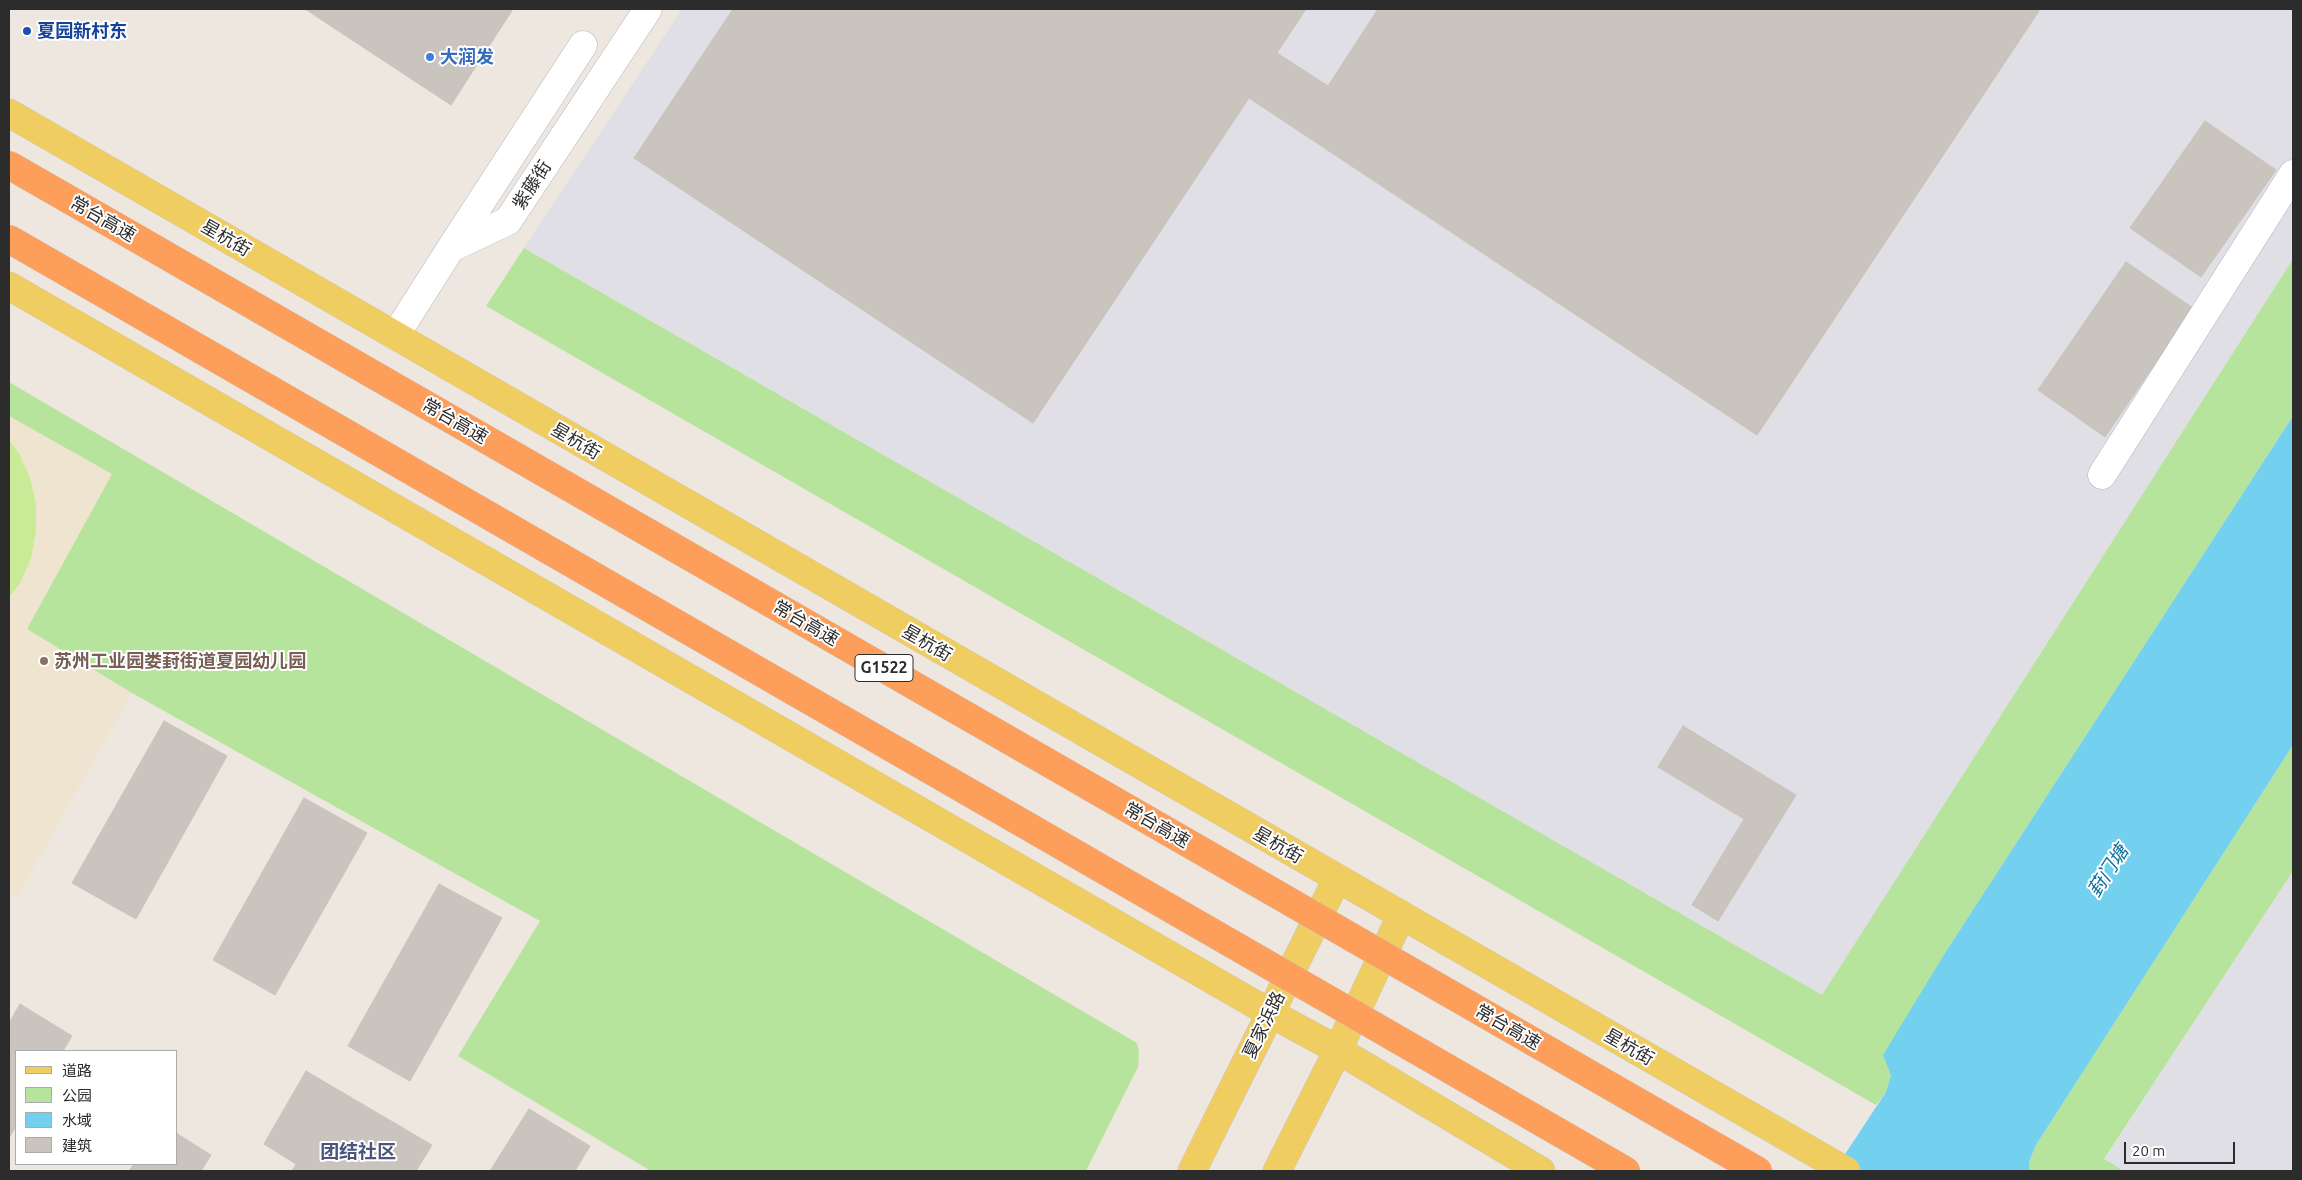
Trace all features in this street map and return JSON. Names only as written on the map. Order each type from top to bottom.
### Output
[{"type":"highway","name":"常台高速","points":[[9,165],[1758,1171]]},
{"type":"highway","points":[[9,239],[1626,1171]]},
{"type":"main road","name":"星杭街","points":[[9,113],[1846,1171]]},
{"type":"main road","points":[[9,286],[1270,1013],[1338,1050],[1541,1171]]},
{"type":"main road","name":"夏家浜路","points":[[1192,1171],[1336,879]]},
{"type":"main road","points":[[1277,1171],[1338,1050],[1401,916]]},
{"type":"street","name":"紫藤街","points":[[451,248],[508,221],[648,9]]},
{"type":"street","points":[[395,336],[583,45]]},
{"type":"street","points":[[2102,475],[2293,174]]},
{"type":"shaded area","points":[[682,9],[2293,9],[2293,259],[1822,996],[524,248]]},
{"type":"shaded area","name":"苏州工业园娄葑街道夏园幼儿园","points":[[9,416],[112,474],[27,629],[132,693],[17,897],[9,892]]},
{"type":"shaded area","points":[[2293,871],[2293,1171],[2124,1171],[2104,1160]]},
{"type":"green space","points":[[524,248],[1822,995],[2293,259],[2293,416],[1945,953],[1891,1075],[1886,1092],[1876,1105],[486,306]]},
{"type":"green space","points":[[9,382],[1137,1043],[1139,1052],[1138,1067],[1086,1171],[651,1171],[458,1056],[540,921],[132,693],[27,629],[112,474],[9,416]]},
{"type":"green space","points":[[9,440],[19,453],[30,478],[36,504],[36,531],[31,558],[20,583],[9,598]]},
{"type":"green space","points":[[2293,745],[2293,871],[2104,1159],[2124,1171],[2029,1171],[2029,1162],[2036,1145]]},
{"type":"water","name":"葑门塘","points":[[2293,416],[2293,745],[2036,1145],[2029,1162],[2029,1171],[1834,1171],[1886,1092],[1891,1075],[1883,1055],[1945,953]]},
{"type":"building","name":"大润发","points":[[305,9],[513,9],[451,105]]},
{"type":"building","points":[[733,9],[1306,9],[1277,53],[1328,86],[1378,9],[2035,9],[2039,11],[1757,435],[1249,98],[1033,423],[634,158]]},
{"type":"building","points":[[2205,121],[2276,170],[2201,277],[2130,228]]},
{"type":"building","points":[[2126,262],[2193,308],[2105,437],[2038,390]]},
{"type":"building","points":[[164,721],[227,756],[136,919],[72,883]]},
{"type":"building","points":[[1683,726],[1796,795],[1718,921],[1692,905],[1744,819],[1658,767]]},
{"type":"building","points":[[304,798],[367,833],[275,995],[213,960]]},
{"type":"building","points":[[439,884],[502,918],[410,1081],[348,1046]]},
{"type":"building","points":[[20,1004],[72,1036],[64,1050],[15,1050],[15,1128],[9,1138],[9,1023]]},
{"type":"building","points":[[306,1071],[432,1145],[416,1171],[292,1171],[296,1164],[264,1144]]},
{"type":"building","points":[[529,1109],[590,1146],[575,1171],[490,1171]]},
{"type":"building","points":[[178,1134],[211,1155],[201,1171],[129,1171],[133,1165],[178,1165]]},
{"type":"place","name":"夏园新村东","points":[[27,31]]},
{"type":"place","name":"大润发","points":[[430,57]]},
{"type":"place","name":"苏州工业园娄葑街道夏园幼儿园","points":[[44,661]]},
{"type":"district","name":"团结社区","points":[[358,1152]]}]
